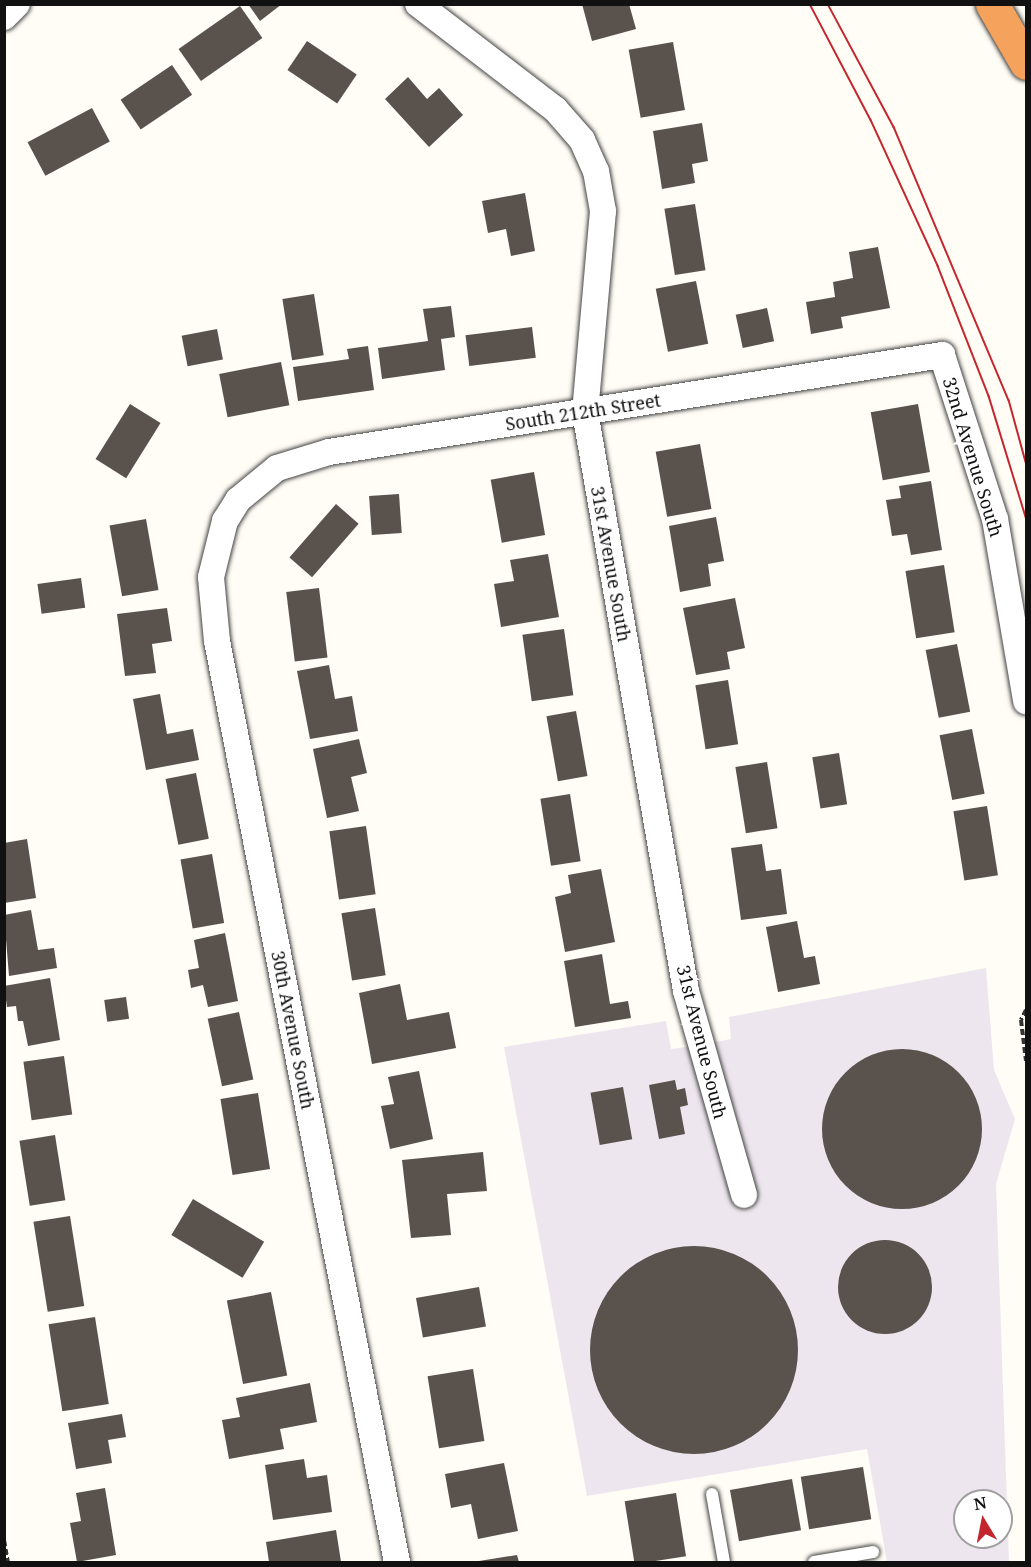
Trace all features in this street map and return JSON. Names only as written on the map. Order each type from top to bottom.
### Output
[{"type":"highway","points":[[992,4],[1026,63]]},
{"type":"street","points":[[4,17],[16,4]]},
{"type":"street","name":"31st Avenue South","points":[[418,4],[555,108],[582,140],[596,171],[603,211],[585,412],[686,991],[744,1195]]},
{"type":"street","name":"South 212th Street","points":[[238,500],[277,468],[329,453],[942,355]]},
{"type":"street","name":"32nd Avenue South","points":[[942,355],[995,519],[1026,701]]},
{"type":"street","name":"30th Avenue South","points":[[238,500],[225,521],[211,577],[217,641],[397,1563]]},
{"type":"lane","points":[[712,1494],[724,1563]]},
{"type":"lane","points":[[814,1563],[873,1552]]},
{"type":"path","points":[[1026,1010],[1021,1020],[1026,1061]]},
{"type":"path","points":[[4,1540],[8,1563]]},
{"type":"shaded area","points":[[986,968],[994,1070],[1015,1119],[996,1184],[1006,1489],[953,1489],[953,1549],[1009,1549],[1009,1562],[887,1562],[867,1449],[587,1496],[504,1047],[666,1021],[671,1049],[731,1039],[729,1017]]},
{"type":"building","points":[[248,4],[282,4],[260,21]]},
{"type":"building","points":[[582,4],[629,4],[636,29],[592,41]]},
{"type":"building","points":[[240,6],[262,38],[201,81],[179,49]]},
{"type":"building","points":[[307,41],[357,75],[337,104],[287,70]]},
{"type":"building","points":[[673,42],[685,110],[641,118],[629,50]]},
{"type":"building","points":[[172,65],[192,95],[141,130],[121,100]]},
{"type":"building","points":[[408,77],[427,99],[439,88],[463,115],[429,147],[385,99]]},
{"type":"building","points":[[92,108],[110,142],[45,176],[28,142]]},
{"type":"building","points":[[702,123],[708,161],[692,164],[695,183],[662,189],[653,131]]},
{"type":"building","points":[[525,193],[535,251],[511,256],[506,229],[488,233],[482,201]]},
{"type":"building","points":[[695,204],[705,270],[675,275],[664,209]]},
{"type":"building","points":[[878,247],[890,308],[841,317],[843,328],[811,334],[806,302],[835,297],[833,282],[853,278],[849,252]]},
{"type":"building","points":[[696,281],[708,344],[668,352],[656,289]]},
{"type":"building","points":[[314,294],[324,355],[292,360],[282,299]]},
{"type":"building","points":[[451,306],[455,337],[441,339],[445,370],[382,379],[378,348],[428,341],[423,309]]},
{"type":"building","points":[[767,308],[774,341],[743,348],[736,315]]},
{"type":"building","points":[[532,327],[536,358],[469,366],[465,335]]},
{"type":"building","points":[[217,329],[223,359],[188,366],[182,336]]},
{"type":"building","points":[[368,346],[374,390],[298,401],[293,367],[349,359],[347,349]]},
{"type":"building","points":[[281,362],[289,405],[228,417],[219,374]]},
{"type":"building","points":[[130,404],[161,423],[126,478],[96,459]]},
{"type":"building","points":[[918,404],[930,472],[883,480],[871,412]]},
{"type":"building","points":[[700,444],[711,509],[667,517],[656,452]]},
{"type":"building","points":[[534,472],[545,535],[502,543],[491,480]]},
{"type":"building","points":[[931,481],[942,550],[911,555],[907,534],[892,536],[886,500],[901,498],[899,486]]},
{"type":"building","points":[[399,494],[402,533],[372,535],[369,496]]},
{"type":"building","points":[[336,504],[359,524],[312,577],[289,558]]},
{"type":"building","points":[[716,517],[724,561],[708,564],[711,586],[680,592],[669,526]]},
{"type":"building","points":[[146,519],[159,590],[122,596],[110,525]]},
{"type":"building","points":[[548,554],[559,617],[501,627],[494,584],[514,581],[510,560]]},
{"type":"building","points":[[944,565],[955,632],[916,638],[905,571]]},
{"type":"building","points":[[81,578],[85,608],[42,614],[37,584]]},
{"type":"building","points":[[319,588],[328,657],[295,661],[286,592]]},
{"type":"building","points":[[735,598],[745,648],[727,652],[730,669],[696,675],[683,608]]},
{"type":"building","points":[[167,608],[172,641],[152,644],[156,673],[125,676],[117,614]]},
{"type":"building","points":[[564,629],[573,695],[532,701],[522,635]]},
{"type":"building","points":[[957,644],[970,712],[939,718],[926,650]]},
{"type":"building","points":[[329,665],[335,699],[352,696],[358,731],[310,739],[297,671]]},
{"type":"building","points":[[728,680],[738,744],[706,749],[695,685]]},
{"type":"building","points":[[160,694],[167,734],[193,729],[199,760],[146,770],[133,699]]},
{"type":"building","points":[[576,711],[587,776],[558,781],[546,716]]},
{"type":"building","points":[[972,729],[985,794],[952,800],[940,735]]},
{"type":"building","points":[[359,739],[367,773],[351,777],[359,811],[327,818],[313,749]]},
{"type":"building","points":[[839,753],[847,804],[820,809],[812,757]]},
{"type":"building","points":[[767,762],[777,828],[746,833],[735,767]]},
{"type":"building","points":[[196,773],[209,839],[178,845],[166,779]]},
{"type":"building","points":[[570,794],[581,861],[551,866],[540,799]]},
{"type":"building","points":[[987,806],[998,875],[964,880],[953,811]]},
{"type":"building","points":[[366,826],[376,894],[339,899],[329,831]]},
{"type":"building","points":[[27,839],[36,898],[4,903],[4,843]]},
{"type":"building","points":[[762,844],[766,871],[781,869],[787,914],[741,920],[731,848]]},
{"type":"building","points":[[212,854],[224,923],[193,928],[180,860]]},
{"type":"building","points":[[601,869],[615,942],[565,952],[555,897],[571,893],[568,875]]},
{"type":"building","points":[[375,908],[386,975],[352,980],[341,913]]},
{"type":"building","points":[[31,910],[38,950],[54,948],[57,968],[9,976],[4,915]]},
{"type":"building","points":[[797,921],[804,958],[815,956],[820,984],[778,992],[766,927]]},
{"type":"building","points":[[225,933],[238,1001],[208,1007],[203,985],[191,988],[188,970],[199,968],[194,940]]},
{"type":"building","points":[[602,954],[610,1004],[628,1001],[631,1018],[575,1027],[564,961]]},
{"type":"building","points":[[50,978],[60,1040],[28,1046],[23,1021],[18,1021],[16,1006],[7,1007],[4,986]]},
{"type":"building","points":[[400,984],[407,1020],[449,1012],[456,1048],[372,1064],[359,993]]},
{"type":"building","points":[[126,997],[129,1019],[107,1022],[104,1000]]},
{"type":"building","points":[[239,1012],[253,1079],[222,1086],[208,1019]]},
{"type":"building","points":[[902,1049],[918,1050],[933,1055],[947,1062],[959,1072],[969,1084],[976,1098],[981,1113],[981,1145],[976,1160],[969,1174],[959,1186],[947,1196],[933,1203],[918,1208],[902,1209],[886,1208],[871,1203],[857,1196],[845,1186],[835,1174],[828,1160],[823,1145],[822,1129],[823,1113],[828,1098],[835,1084],[845,1072],[857,1062],[871,1055],[886,1050]]},
{"type":"building","points":[[64,1056],[72,1114],[32,1120],[23,1062]]},
{"type":"building","points":[[419,1071],[433,1139],[390,1149],[381,1106],[394,1104],[388,1077]]},
{"type":"building","points":[[675,1080],[677,1090],[685,1088],[688,1105],[680,1107],[685,1134],[659,1139],[649,1085]]},
{"type":"building","points":[[623,1087],[632,1139],[600,1145],[591,1093]]},
{"type":"building","points":[[258,1093],[270,1169],[233,1175],[220,1099]]},
{"type":"building","points":[[55,1135],[65,1200],[30,1206],[19,1141]]},
{"type":"building","points":[[483,1152],[487,1191],[447,1194],[451,1235],[411,1238],[402,1160]]},
{"type":"building","points":[[193,1199],[264,1242],[243,1278],[171,1235]]},
{"type":"building","points":[[70,1216],[84,1306],[48,1312],[33,1222]]},
{"type":"building","points":[[885,1240],[903,1243],[918,1254],[929,1269],[932,1287],[929,1305],[918,1320],[903,1331],[885,1334],[867,1331],[852,1320],[841,1305],[838,1287],[841,1269],[852,1254],[867,1243]]},
{"type":"building","points":[[694,1246],[714,1248],[743,1258],[774,1284],[790,1310],[796,1330],[798,1350],[796,1370],[786,1399],[760,1430],[734,1446],[714,1452],[694,1454],[674,1452],[645,1442],[614,1416],[598,1390],[592,1370],[590,1350],[592,1330],[602,1301],[628,1270],[654,1254],[674,1248]]},
{"type":"building","points":[[479,1287],[486,1326],[423,1338],[416,1298]]},
{"type":"building","points":[[271,1292],[287,1375],[243,1384],[227,1301]]},
{"type":"building","points":[[95,1317],[109,1404],[62,1411],[49,1324]]},
{"type":"building","points":[[473,1369],[484,1441],[439,1448],[428,1376]]},
{"type":"building","points":[[310,1383],[317,1422],[280,1429],[284,1449],[229,1459],[222,1420],[240,1417],[236,1398]]},
{"type":"building","points":[[122,1414],[126,1437],[108,1440],[112,1463],[76,1469],[68,1423]]},
{"type":"building","points":[[304,1459],[307,1478],[327,1475],[332,1512],[273,1520],[265,1465]]},
{"type":"building","points":[[504,1463],[518,1531],[478,1539],[471,1504],[451,1508],[445,1474]]},
{"type":"building","points":[[863,1467],[871,1519],[809,1529],[801,1477]]},
{"type":"building","points":[[792,1479],[801,1530],[739,1541],[730,1490]]},
{"type":"building","points":[[105,1488],[116,1555],[77,1562],[70,1523],[81,1521],[76,1493]]},
{"type":"building","points":[[676,1493],[686,1556],[634,1562],[625,1501]]},
{"type":"building","points":[[336,1530],[341,1562],[269,1562],[266,1542]]},
{"type":"building","points":[[517,1555],[519,1562],[479,1562],[479,1561]]},
{"type":"tram line","points":[[810,4],[871,120],[938,266],[989,396],[1026,517]]},
{"type":"tram line","points":[[828,4],[894,127],[1009,400],[1026,462]]}]
